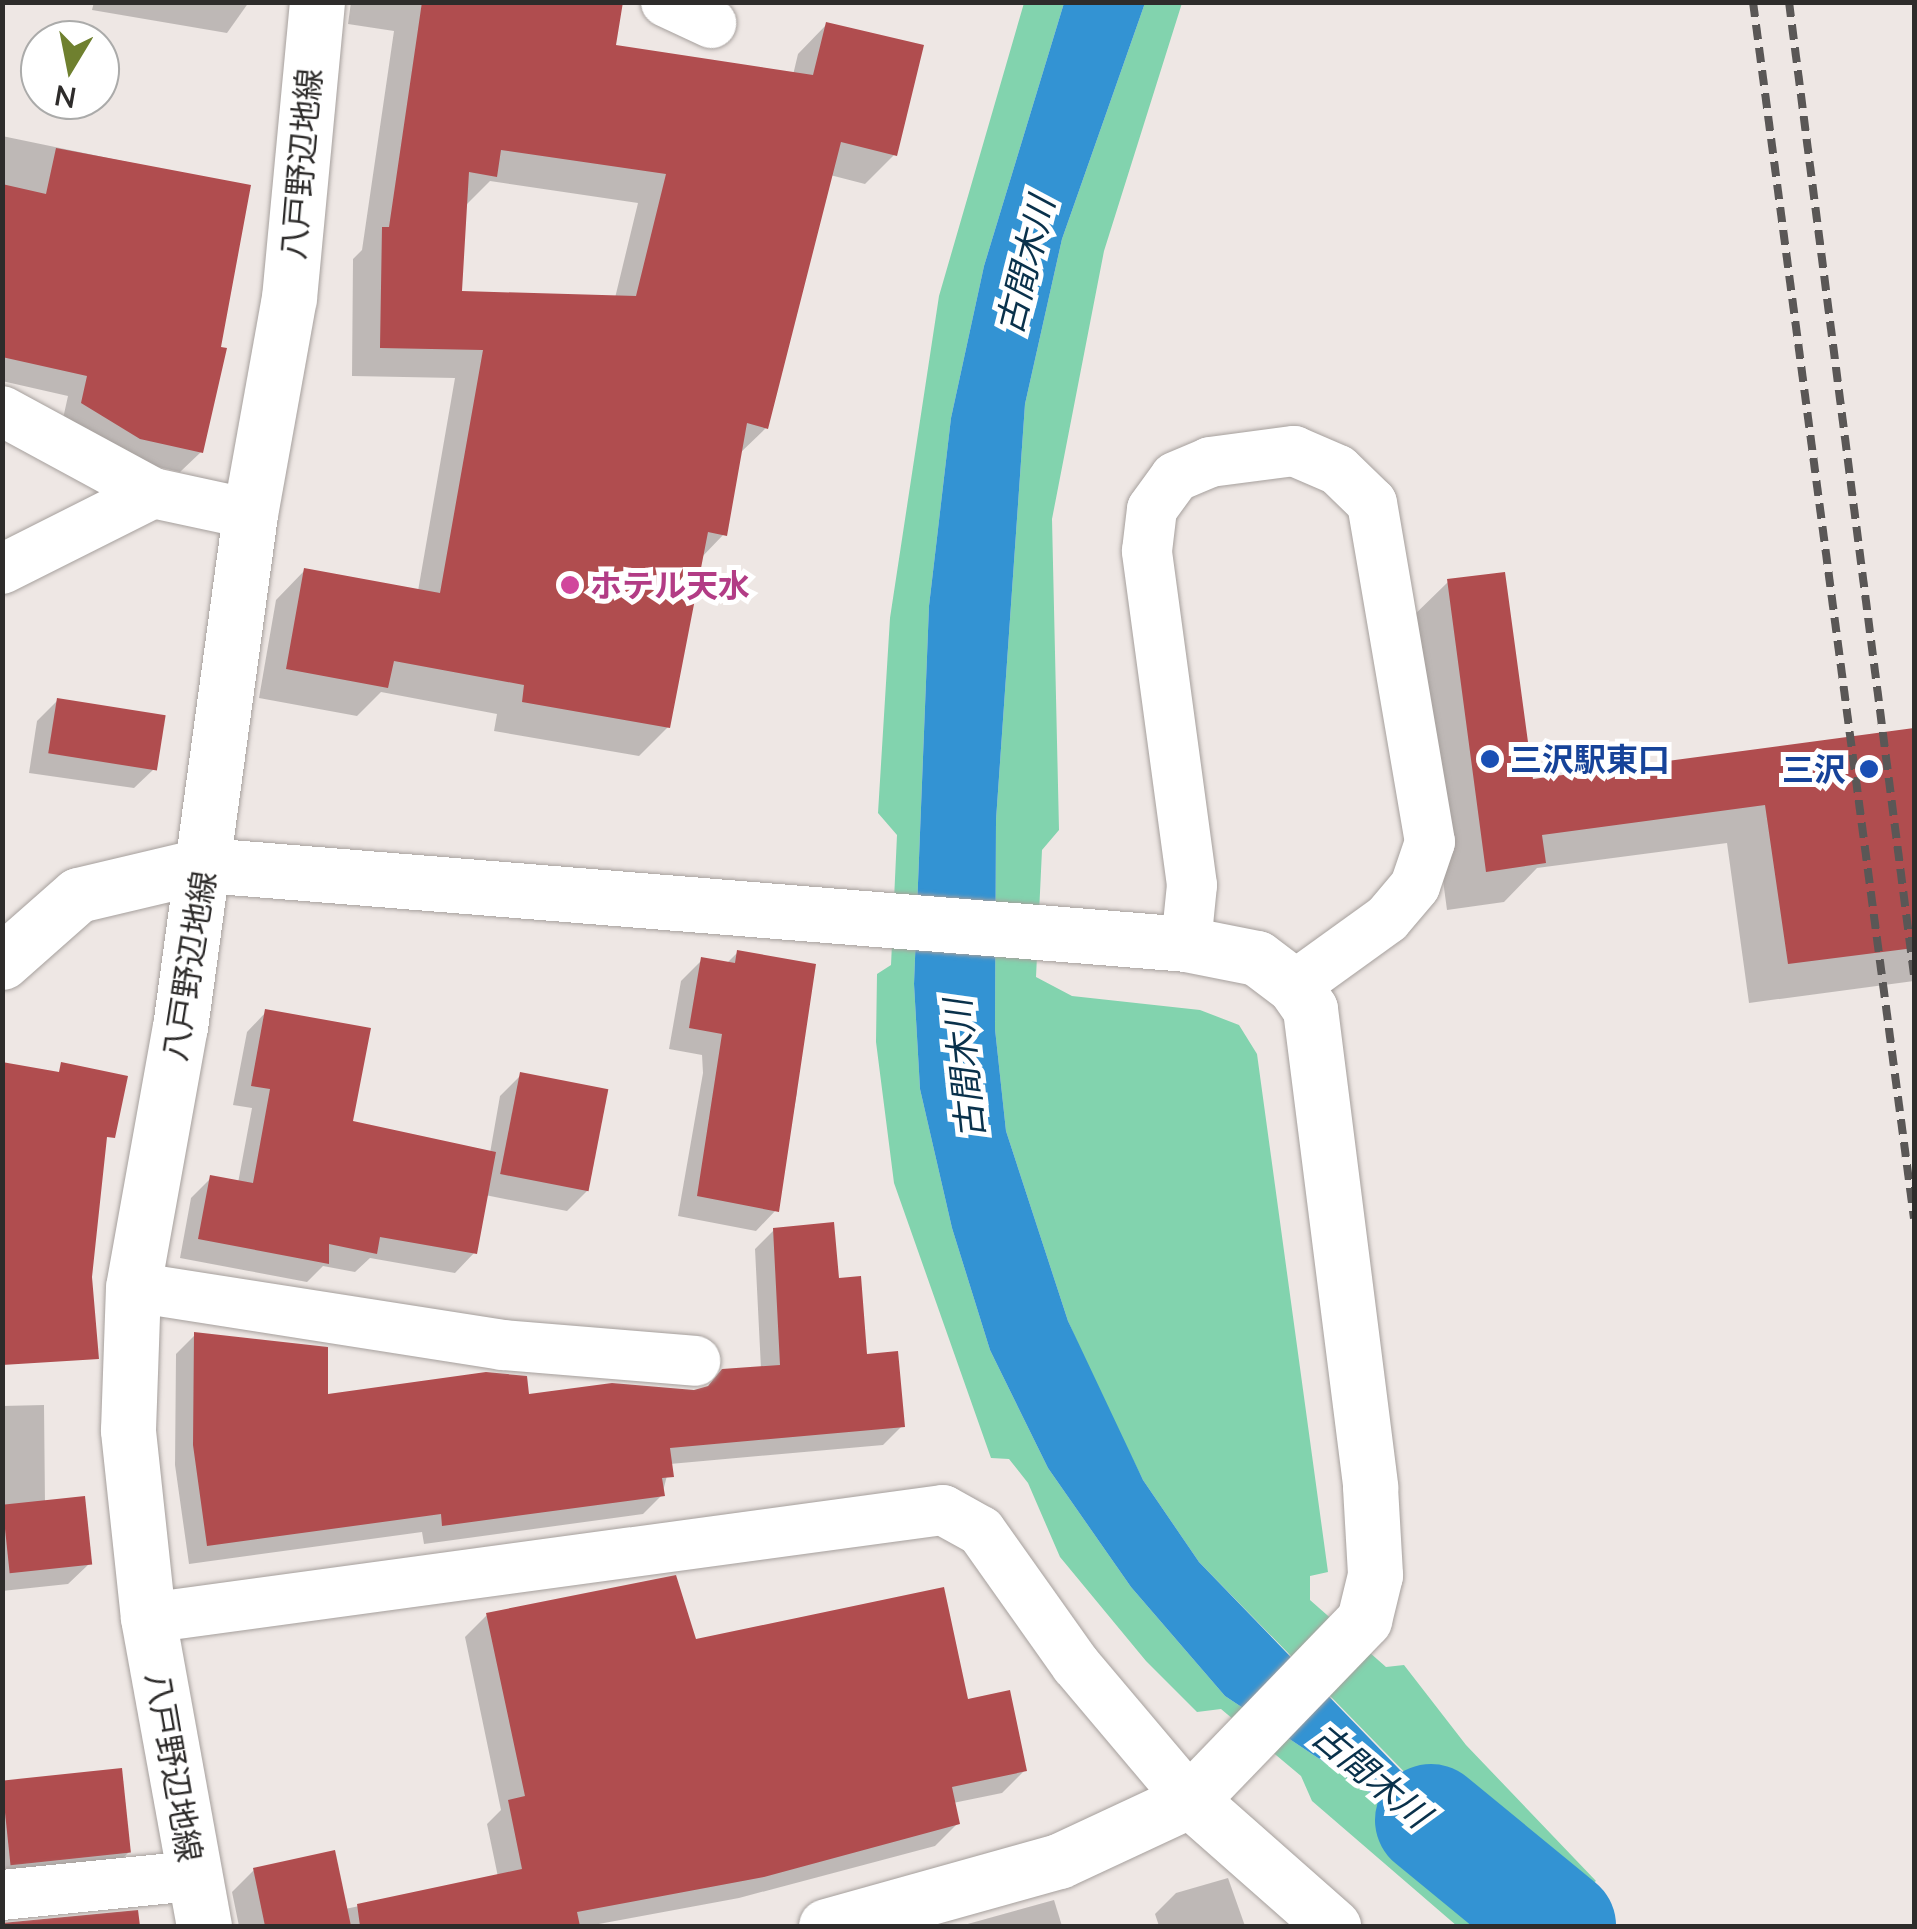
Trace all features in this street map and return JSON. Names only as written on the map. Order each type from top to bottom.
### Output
[{"type":"street","name":"八戸野辺地線","points":[[198,1901],[148,1618],[128,1430],[133,1287],[205,866],[250,514],[289,298],[317,2]]},
{"type":"street","points":[[666,2],[711,22]]},
{"type":"street","points":[[2,411],[153,493],[250,514]]},
{"type":"street","points":[[1186,944],[1192,885],[1147,551],[1152,509],[1175,477],[1210,462],[1294,451],[1338,470],[1372,504],[1430,842],[1415,886],[1387,919],[1294,986]]},
{"type":"street","points":[[2,568],[153,493]]},
{"type":"street","points":[[2,962],[78,895],[205,866],[1186,944],[1256,958],[1294,986],[1310,1009],[1370,1488],[1375,1574],[1364,1620],[1206,1785],[1059,1861],[826,1926]]},
{"type":"street","points":[[133,1287],[502,1345],[695,1361]]},
{"type":"street","points":[[148,1618],[944,1510],[981,1531],[1076,1664],[1206,1785],[1333,1926]]},
{"type":"street","points":[[2,1894],[198,1901]]},
{"type":"green space","points":[[1024,3],[1064,3],[984,266],[951,418],[929,606],[914,984],[920,1089],[952,1228],[990,1350],[1048,1468],[1131,1587],[1225,1696],[1381,1800],[1416,1836],[1427,1860],[1502,1899],[1535,1926],[1457,1926],[1312,1801],[1301,1776],[1221,1709],[1197,1712],[1146,1661],[1060,1557],[1028,1483],[1009,1459],[991,1458],[894,1183],[876,1042],[877,974],[891,965],[897,835],[878,813],[890,618],[939,296]]},
{"type":"green space","points":[[1145,3],[1182,3],[1104,251],[1052,519],[1059,830],[1042,850],[1036,977],[1072,996],[1200,1010],[1239,1025],[1257,1054],[1328,1572],[1310,1576],[1310,1600],[1386,1667],[1404,1665],[1466,1745],[1596,1881],[1559,1908],[1467,1836],[1199,1562],[1143,1480],[1101,1396],[1068,1321],[1006,1131],[995,1029],[996,820],[1025,404],[1062,239]]},
{"type":"water","points":[[1064,3],[1145,3],[1062,239],[1025,404],[996,820],[995,1029],[1006,1131],[1068,1321],[1143,1480],[1199,1562],[1400,1770],[1467,1836],[1559,1908],[1539,1924],[1427,1860],[1416,1836],[1381,1800],[1225,1696],[1131,1587],[1048,1468],[990,1350],[952,1228],[920,1089],[914,984],[929,606],[951,418],[984,266]]},
{"type":"building","points":[[422,2],[623,2],[616,45],[813,75],[826,22],[924,45],[897,156],[841,142],[768,429],[747,423],[727,536],[708,532],[670,728],[522,702],[524,685],[394,661],[388,688],[286,669],[304,568],[440,593],[483,350],[380,348],[382,227],[389,227]],"holes":[[[501,150],[666,174],[636,296],[462,291],[469,172],[497,177]]]},
{"type":"building","points":[[56,148],[251,185],[221,347],[227,348],[203,453],[140,439],[81,403],[87,376],[2,357],[2,184],[46,194]]},
{"type":"building","points":[[1505,572],[1533,779],[1914,728],[1914,948],[1788,964],[1765,805],[1542,835],[1546,863],[1486,872],[1447,579]]},
{"type":"building","points":[[57,698],[166,715],[157,771],[48,753]]},
{"type":"building","points":[[737,950],[816,964],[779,1212],[697,1196],[722,1034],[689,1028],[701,957],[735,963]]},
{"type":"building","points":[[265,1009],[371,1028],[353,1121],[496,1152],[477,1254],[380,1237],[377,1254],[329,1244],[329,1264],[198,1239],[210,1175],[253,1183],[270,1089],[251,1086]]},
{"type":"building","points":[[2,1062],[59,1072],[61,1062],[128,1076],[115,1138],[107,1137],[92,1277],[99,1359],[2,1365]]},
{"type":"building","points":[[520,1072],[608,1089],[589,1191],[500,1174]]},
{"type":"building","points":[[834,1222],[839,1278],[861,1276],[867,1354],[898,1351],[905,1427],[670,1448],[674,1477],[662,1478],[665,1496],[442,1526],[441,1514],[207,1546],[193,1445],[194,1332],[328,1347],[328,1394],[486,1372],[527,1376],[529,1394],[612,1383],[694,1390],[708,1386],[722,1369],[780,1365],[773,1228]]},
{"type":"building","points":[[85,1496],[92,1565],[10,1573],[2,1505]]},
{"type":"building","points":[[676,1575],[696,1639],[944,1587],[968,1699],[1010,1690],[1027,1771],[952,1787],[960,1824],[764,1877],[577,1912],[580,1926],[360,1926],[357,1904],[522,1869],[508,1800],[525,1796],[486,1613]]},
{"type":"building","points":[[122,1768],[131,1853],[11,1865],[2,1781]]},
{"type":"building","points":[[335,1850],[351,1926],[265,1926],[253,1868]]},
{"type":"building","points":[[138,1910],[140,1926],[2,1926],[2,1923]]},
{"type":"waterway","name":"古間木川","points":[[1431,1820],[1560,1926]]},
{"type":"railway","points":[[1753,2],[1914,1218]]},
{"type":"railway","points":[[1789,2],[1914,975]]},
{"type":"place","name":"ホテル天水","points":[[570,585]]},
{"type":"place","name":"三沢駅東口","points":[[1490,759]]},
{"type":"place","name":"三沢","points":[[1869,769]]}]
